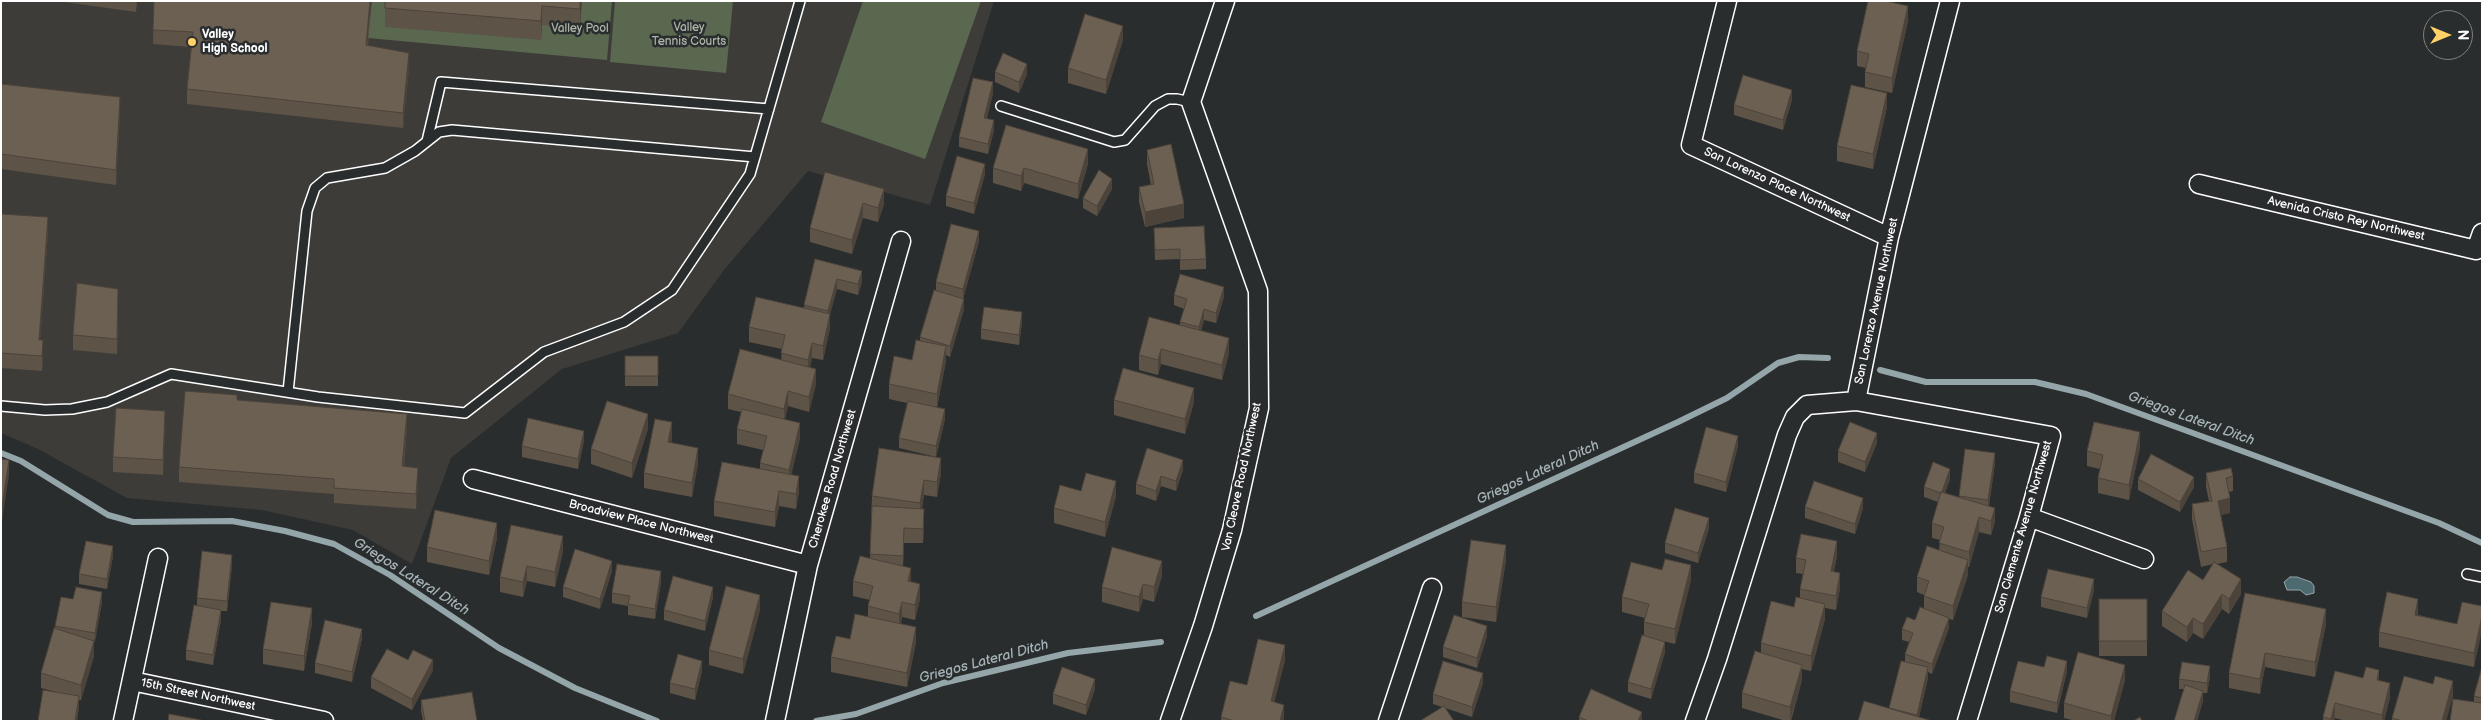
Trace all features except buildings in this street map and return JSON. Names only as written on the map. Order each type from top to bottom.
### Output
[{"type":"street","points":[[1190,102],[1225,1]]},
{"type":"street","name":"San Lorenzo Place Northwest","points":[[1727,1],[1691,145],[1889,237]]},
{"type":"street","name":"San Lorenzo Avenue Northwest","points":[[1695,721],[1717,659],[1787,435],[1795,417],[1806,405],[1856,401],[1889,237],[1950,1]]},
{"type":"street","name":"Van Cleave Road Northwest","points":[[1170,721],[1203,626],[1232,530],[1259,408],[1258,291],[1190,102]]},
{"type":"street","name":"Avenida Cristo Rey Northwest","points":[[2199,184],[2476,250],[2482,233]]},
{"type":"street","name":"Cherokee Road Northwest","points":[[775,721],[808,565],[902,241]]},
{"type":"street","name":"San Clemente Avenue Northwest","points":[[1856,401],[2051,436],[2029,517],[1967,721]]},
{"type":"street","name":"Broadview Place Northwest","points":[[473,479],[808,565]]},
{"type":"street","points":[[2029,517],[2144,559]]},
{"type":"street","points":[[124,721],[158,558]]},
{"type":"street","points":[[1388,721],[1432,588]]},
{"type":"street","name":"15th Street Northwest","points":[[132,681],[324,721]]},
{"type":"lane","points":[[1,406],[45,410],[90,406],[107,402],[170,374],[288,392],[465,414],[544,352],[624,322],[672,290],[750,174],[800,1]]},
{"type":"lane","points":[[427,141],[441,82],[769,108]]},
{"type":"lane","points":[[1001,106],[1114,142],[1125,140],[1155,106],[1168,99],[1177,98],[1190,102]]},
{"type":"lane","points":[[288,392],[307,211],[315,188],[327,178],[384,168],[439,132],[452,130],[755,157]]},
{"type":"lane","points":[[2467,574],[2482,577]]},
{"type":"shaded area","name":"Valley High School","points":[[1,1],[994,1],[930,205],[808,171],[724,270],[678,333],[562,369],[451,458],[412,564],[353,530],[262,510],[127,498],[38,449],[1,433]]},
{"type":"green space","name":"Valley Pool","points":[[372,1],[612,1],[607,60],[368,38]]},
{"type":"green space","name":"Valley Tennis Courts","points":[[615,1],[733,1],[726,73],[610,62]]},
{"type":"green space","points":[[863,1],[981,1],[925,159],[821,122]]},
{"type":"water","points":[[2290,577],[2297,577],[2311,582],[2314,586],[2314,593],[2306,595],[2300,590],[2287,590],[2284,582]]},
{"type":"waterway","name":"Griegos Lateral Ditch","points":[[1256,616],[1678,422],[1727,398],[1778,363],[1799,357],[1828,358]]},
{"type":"waterway","name":"Griegos Lateral Ditch","points":[[1880,370],[1926,382],[2035,382],[2086,394],[2439,523],[2482,543]]},
{"type":"waterway","name":"Griegos Lateral Ditch","points":[[1,453],[21,461],[108,515],[133,522],[232,521],[285,531],[334,544],[390,575],[499,648],[575,688],[657,721]]},
{"type":"waterway","name":"Griegos Lateral Ditch","points":[[816,721],[856,714],[943,683],[1068,653],[1161,642]]},
{"type":"place","name":"Valley High School","points":[[192,42]]}]
